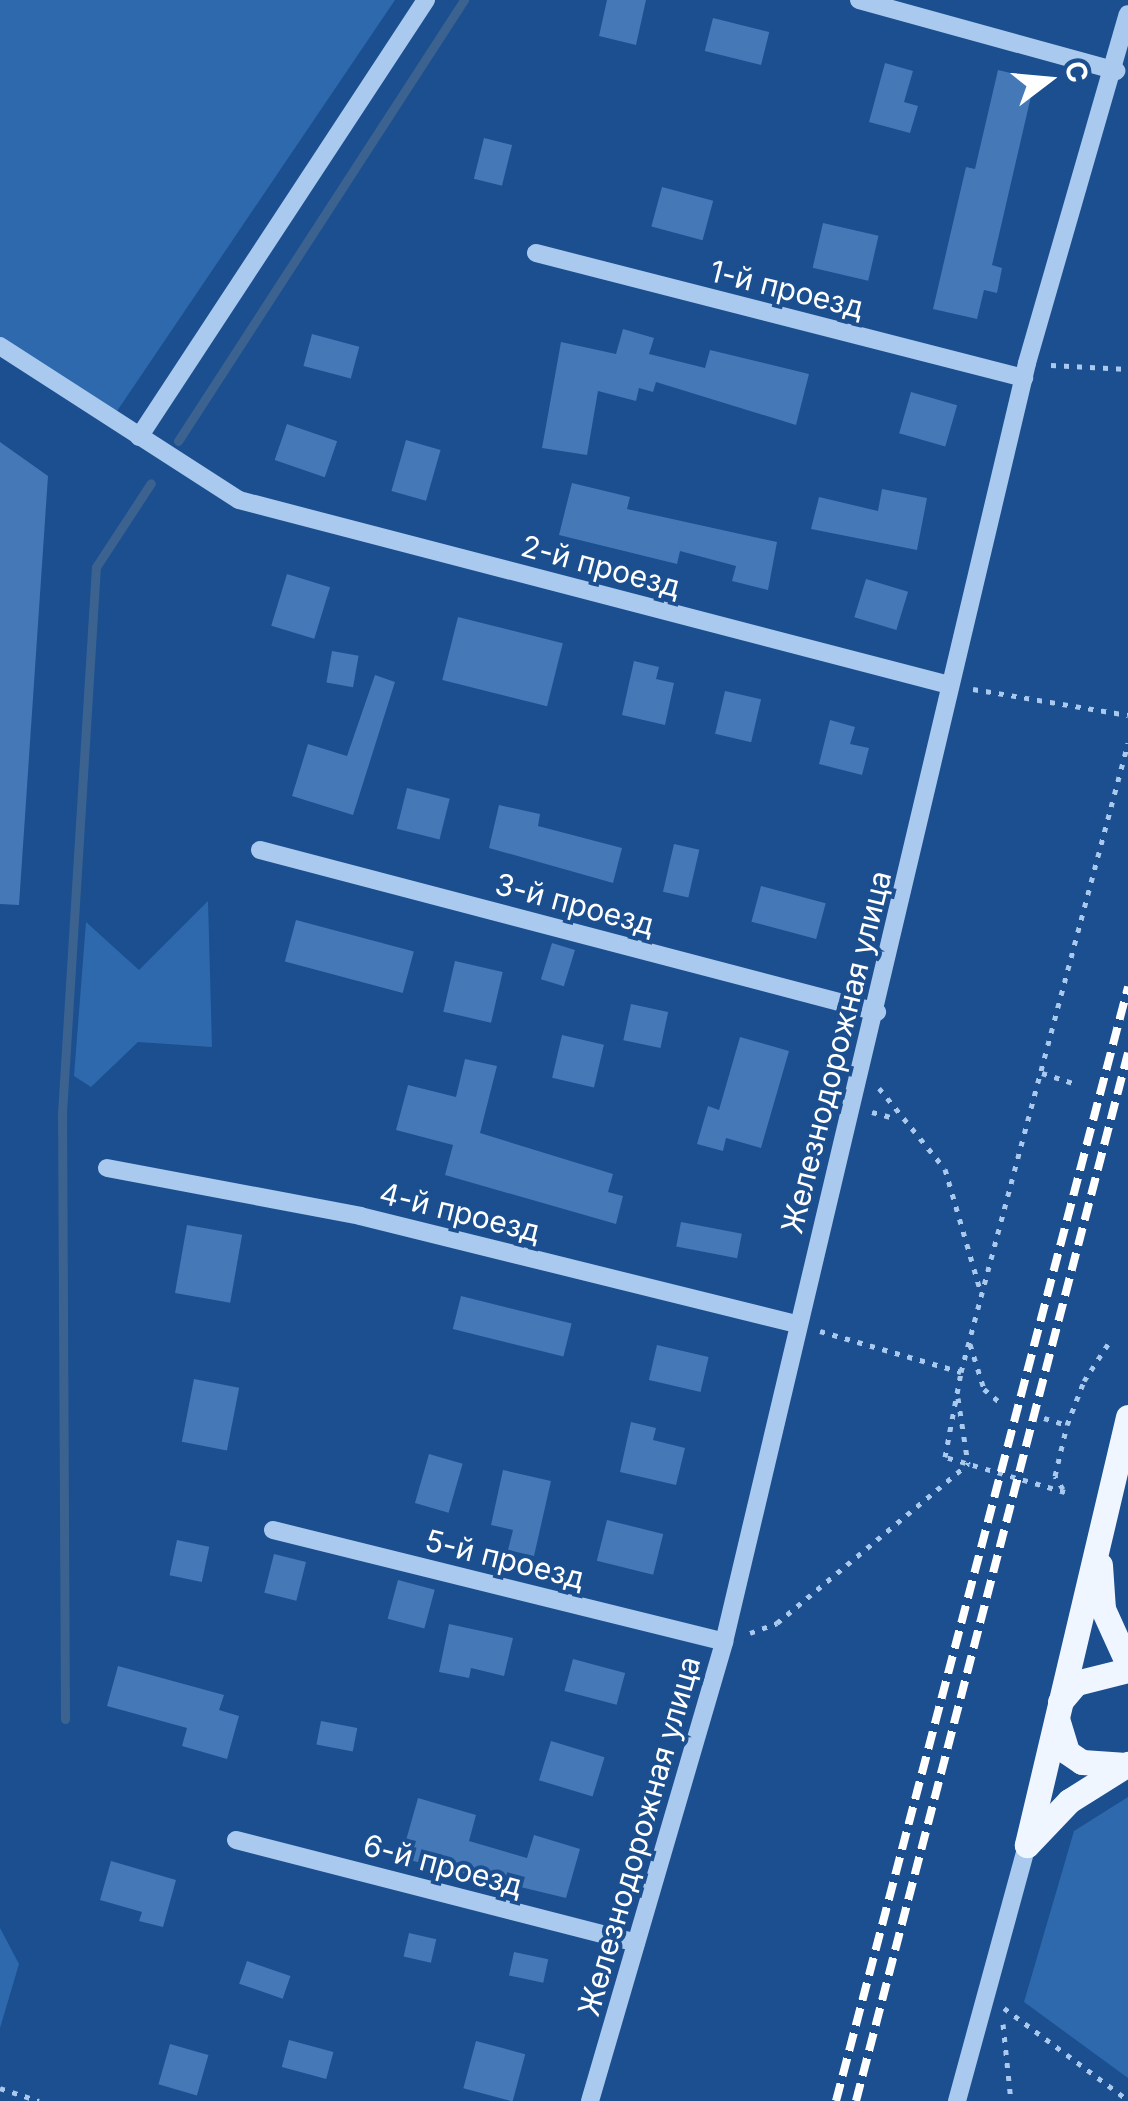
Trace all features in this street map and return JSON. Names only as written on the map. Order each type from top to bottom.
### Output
[{"type":"main road","points":[[1027,1845],[1128,1417]]},
{"type":"main road","points":[[1098,1538],[1103,1609],[1128,1667],[1076,1683],[1059,1707],[1067,1752],[1102,1767],[1127,1765]]},
{"type":"main road","points":[[1027,1845],[1069,1801],[1127,1765]]},
{"type":"street","points":[[138,438],[426,0]]},
{"type":"street","points":[[859,0],[1116,70]]},
{"type":"street","name":"Железнодорожная улица","points":[[590,2101],[724,1642],[796,1324],[865,1065],[949,686],[1026,371],[1116,70],[1128,14]]},
{"type":"street","name":"1-й проезд","points":[[536,253],[1026,371]]},
{"type":"street","name":"2-й проезд","points":[[0,346],[240,500],[949,686]]},
{"type":"street","name":"3-й проезд","points":[[260,850],[877,1012]]},
{"type":"street","name":"4-й проезд","points":[[107,1168],[360,1216],[796,1324]]},
{"type":"street","name":"5-й проезд","points":[[273,1530],[724,1642]]},
{"type":"street","name":"6-й проезд","points":[[236,1840],[636,1944]]},
{"type":"street","points":[[956,2101],[1027,1845]]},
{"type":"path","points":[[1026,371],[1128,370]]},
{"type":"path","points":[[949,686],[1128,715]]},
{"type":"path","points":[[1108,1344],[1067,1425],[1055,1476],[1065,1492],[945,1457],[961,1372],[1128,742]]},
{"type":"path","points":[[865,1065],[898,1119],[944,1169],[982,1296]]},
{"type":"path","points":[[1042,1073],[1073,1084]]},
{"type":"path","points":[[796,1324],[961,1372]]},
{"type":"path","points":[[970,1342],[984,1388],[1003,1405]]},
{"type":"path","points":[[958,1393],[968,1464]]},
{"type":"path","points":[[1044,1418],[1067,1425]]},
{"type":"path","points":[[724,1642],[777,1623],[968,1464]]},
{"type":"path","points":[[1011,2101],[1002,2006],[1128,2100]]},
{"type":"path","points":[[0,2088],[39,2101]]},
{"type":"shaded area","points":[[0,0],[395,0],[111,420],[0,346]]},
{"type":"shaded area","points":[[208,901],[212,1047],[138,1042],[91,1087],[74,1076],[86,922],[139,970]]},
{"type":"shaded area","points":[[1128,1797],[1128,2078],[1024,2002],[1074,1831]]},
{"type":"shaded area","points":[[0,1928],[19,1964],[0,2028]]},
{"type":"building","points":[[607,0],[646,0],[636,45],[599,36]]},
{"type":"building","points":[[713,18],[769,32],[761,65],[705,51]]},
{"type":"building","points":[[885,63],[913,71],[904,102],[918,106],[910,133],[869,122]]},
{"type":"building","points":[[998,70],[1035,79],[992,265],[1002,268],[997,293],[984,290],[977,319],[933,309],[966,167],[975,169]]},
{"type":"building","points":[[484,138],[512,145],[502,186],[474,179]]},
{"type":"building","points":[[662,187],[713,201],[703,240],[651,227]]},
{"type":"building","points":[[823,223],[879,236],[868,281],[813,268]]},
{"type":"building","points":[[623,329],[654,338],[649,354],[705,368],[710,350],[809,374],[796,425],[656,382],[653,392],[639,388],[636,401],[598,391],[587,455],[542,448],[561,342],[616,354]]},
{"type":"building","points":[[312,334],[359,347],[351,379],[303,366]]},
{"type":"building","points":[[911,392],[957,405],[945,447],[899,433]]},
{"type":"building","points":[[287,424],[337,441],[325,477],[275,460]]},
{"type":"building","points":[[406,440],[441,450],[426,501],[391,491]]},
{"type":"building","points":[[0,442],[48,476],[19,905],[0,904]]},
{"type":"building","points":[[572,483],[630,497],[627,509],[777,542],[768,590],[732,581],[736,566],[680,551],[677,564],[559,535]]},
{"type":"building","points":[[882,489],[927,498],[917,550],[811,529],[819,497],[878,511]]},
{"type":"building","points":[[287,574],[330,587],[314,639],[271,626]]},
{"type":"building","points":[[866,579],[908,592],[896,630],[854,617]]},
{"type":"building","points":[[458,617],[563,643],[547,706],[442,680]]},
{"type":"building","points":[[332,651],[359,656],[353,687],[326,683]]},
{"type":"building","points":[[634,661],[659,667],[656,679],[674,683],[665,725],[622,715]]},
{"type":"building","points":[[375,675],[395,682],[353,815],[292,796],[308,744],[347,756]]},
{"type":"building","points":[[725,691],[761,699],[751,742],[715,734]]},
{"type":"building","points":[[830,720],[855,727],[850,744],[869,748],[862,775],[819,764]]},
{"type":"building","points":[[407,788],[450,799],[440,839],[397,829]]},
{"type":"building","points":[[499,805],[540,814],[538,826],[622,848],[613,883],[489,848]]},
{"type":"building","points":[[674,844],[699,850],[688,898],[663,892]]},
{"type":"building","points":[[761,886],[826,903],[816,939],[751,922]]},
{"type":"building","points":[[296,920],[414,952],[403,993],[285,962]]},
{"type":"building","points":[[552,943],[575,950],[564,986],[541,979]]},
{"type":"building","points":[[455,961],[503,972],[491,1023],[443,1012]]},
{"type":"building","points":[[631,1004],[668,1012],[660,1048],[623,1040]]},
{"type":"building","points":[[562,1035],[604,1045],[594,1088],[552,1078]]},
{"type":"building","points":[[740,1037],[789,1051],[761,1148],[726,1138],[723,1151],[697,1144],[708,1106],[719,1110]]},
{"type":"building","points":[[465,1059],[497,1066],[480,1133],[613,1174],[608,1192],[623,1196],[616,1224],[445,1175],[453,1145],[396,1130],[408,1085],[456,1097]]},
{"type":"building","points":[[681,1222],[742,1234],[737,1258],[676,1247]]},
{"type":"building","points":[[187,1225],[242,1235],[230,1303],[175,1293]]},
{"type":"building","points":[[461,1296],[572,1324],[563,1357],[453,1329]]},
{"type":"building","points":[[657,1345],[709,1357],[701,1392],[649,1380]]},
{"type":"building","points":[[194,1379],[239,1388],[227,1451],[182,1442]]},
{"type":"building","points":[[631,1422],[656,1428],[653,1440],[685,1448],[676,1485],[620,1472]]},
{"type":"building","points":[[429,1454],[463,1464],[449,1513],[415,1503]]},
{"type":"building","points":[[503,1470],[551,1481],[534,1556],[508,1550],[513,1530],[491,1525]]},
{"type":"building","points":[[607,1520],[663,1534],[653,1575],[597,1561]]},
{"type":"building","points":[[177,1540],[209,1547],[202,1582],[170,1575]]},
{"type":"building","points":[[274,1554],[306,1562],[296,1601],[264,1593]]},
{"type":"building","points":[[398,1580],[435,1590],[424,1628],[388,1619]]},
{"type":"building","points":[[449,1624],[513,1638],[504,1676],[471,1668],[469,1678],[439,1672]]},
{"type":"building","points":[[573,1659],[625,1673],[617,1705],[564,1691]]},
{"type":"building","points":[[118,1666],[224,1695],[219,1710],[239,1716],[227,1759],[182,1746],[187,1728],[107,1706]]},
{"type":"building","points":[[321,1721],[357,1728],[353,1752],[316,1745]]},
{"type":"building","points":[[551,1741],[605,1757],[593,1797],[539,1780]]},
{"type":"building","points":[[418,1798],[476,1815],[469,1841],[527,1858],[534,1835],[580,1849],[566,1898],[401,1858]]},
{"type":"building","points":[[111,1861],[176,1880],[163,1927],[139,1921],[142,1912],[100,1900]]},
{"type":"building","points":[[409,1933],[436,1939],[431,1963],[404,1956]]},
{"type":"building","points":[[514,1952],[548,1959],[543,1983],[509,1975]]},
{"type":"building","points":[[247,1961],[290,1976],[283,1999],[239,1984]]},
{"type":"building","points":[[289,2040],[333,2052],[326,2079],[282,2067]]},
{"type":"building","points":[[476,2041],[525,2054],[513,2101],[463,2088]]},
{"type":"building","points":[[170,2044],[208,2055],[197,2095],[158,2084]]},
{"type":"waterway","points":[[178,441],[464,0]]},
{"type":"waterway","points":[[65,1719],[62,1113],[96,567],[151,483]]},
{"type":"railway","points":[[836,2101],[1128,987]]},
{"type":"railway","points":[[856,2101],[1128,1053]]}]
